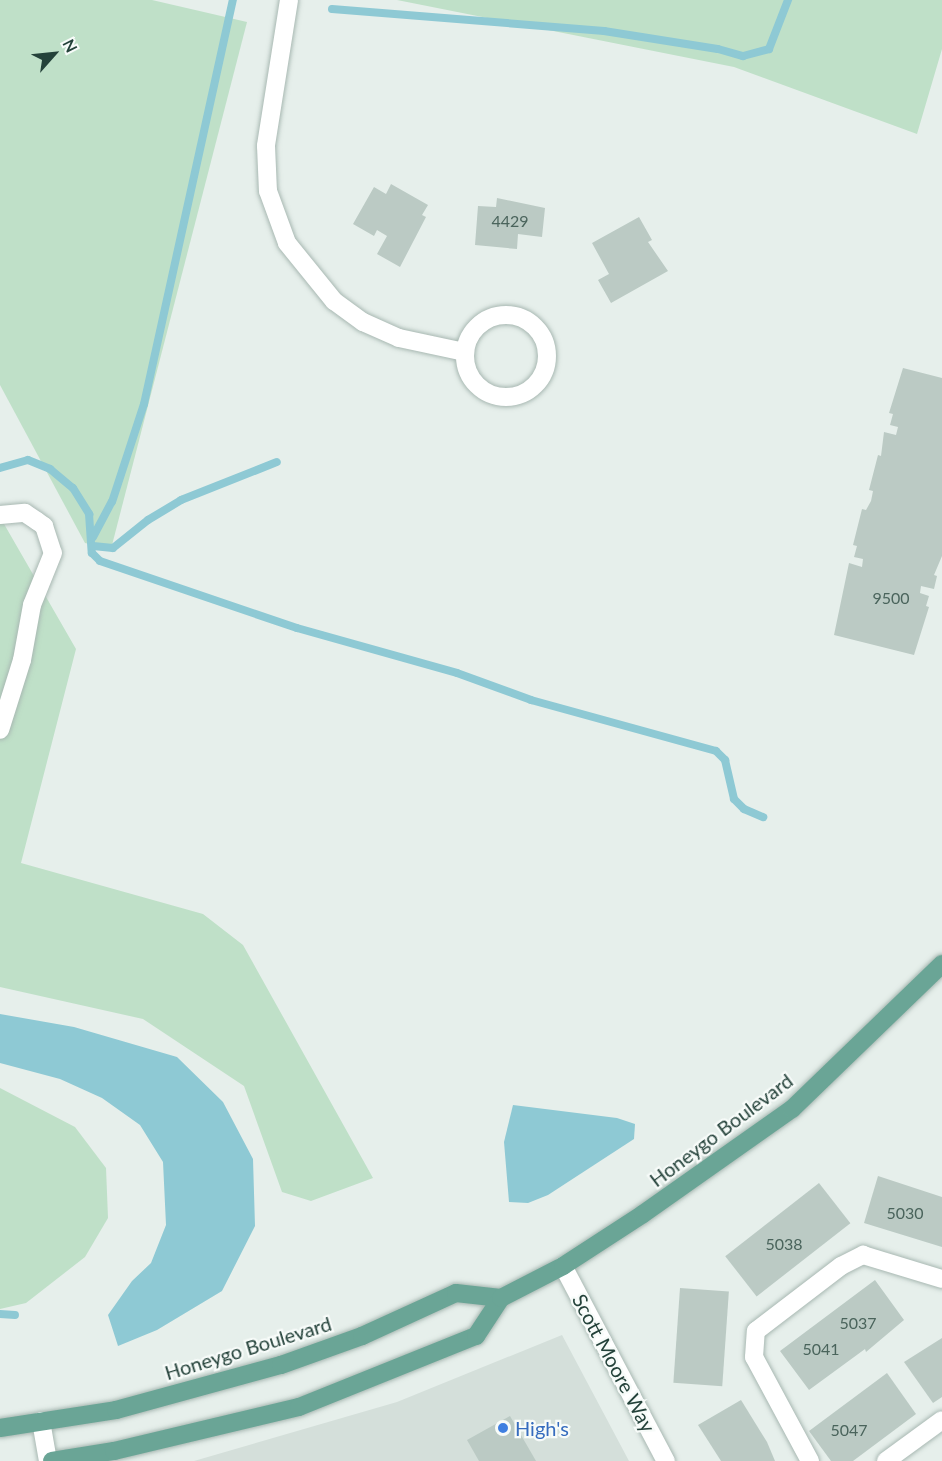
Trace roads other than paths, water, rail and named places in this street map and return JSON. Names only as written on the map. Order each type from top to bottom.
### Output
[{"type":"main road","name":"Honeygo Boulevard","points":[[50,1461],[114,1451],[299,1407],[476,1336],[501,1298],[563,1266],[643,1215],[792,1109],[942,964]]},
{"type":"main road","name":"Honeygo Boulevard","points":[[0,1428],[116,1410],[281,1365],[362,1336],[456,1293],[501,1298]]},
{"type":"street","points":[[289,0],[266,146],[268,191],[287,243],[334,301],[363,322],[399,338],[465,352]]},
{"type":"street","points":[[502,314],[530,322],[546,345],[548,359],[536,385],[510,397],[482,390],[469,374],[465,352],[476,327],[502,314]]},
{"type":"street","points":[[0,514],[25,513],[44,526],[53,553],[32,605],[21,660],[0,730]]},
{"type":"street","points":[[810,1461],[754,1357],[756,1331],[841,1266],[863,1255],[942,1279]]},
{"type":"street","name":"Scott Moore Way","points":[[563,1266],[666,1461]]},
{"type":"street","points":[[885,1461],[942,1420]]},
{"type":"street","points":[[41,1421],[50,1461]]},
{"type":"water","points":[[0,1014],[74,1027],[177,1057],[223,1102],[253,1159],[255,1226],[222,1291],[157,1330],[118,1346],[108,1315],[132,1281],[151,1263],[166,1225],[163,1162],[140,1125],[102,1098],[60,1079],[0,1063]]},
{"type":"water","points":[[513,1105],[617,1118],[635,1124],[634,1139],[548,1195],[528,1203],[509,1202],[504,1142]]},
{"type":"waterway","points":[[93,537],[112,502],[144,404],[233,0]]},
{"type":"waterway","points":[[332,9],[604,31],[718,49],[743,56],[769,49],[788,0]]},
{"type":"waterway","points":[[0,468],[28,460],[50,469],[73,488],[89,514],[92,553],[100,561],[297,628],[457,673],[531,700],[716,751],[725,760],[734,799],[744,809],[763,817]]},
{"type":"waterway","points":[[93,546],[113,548],[148,520],[181,500],[277,462]]},
{"type":"waterway","points":[[0,1314],[15,1315]]},
{"type":"place","name":"High's","points":[[503,1428]]}]
